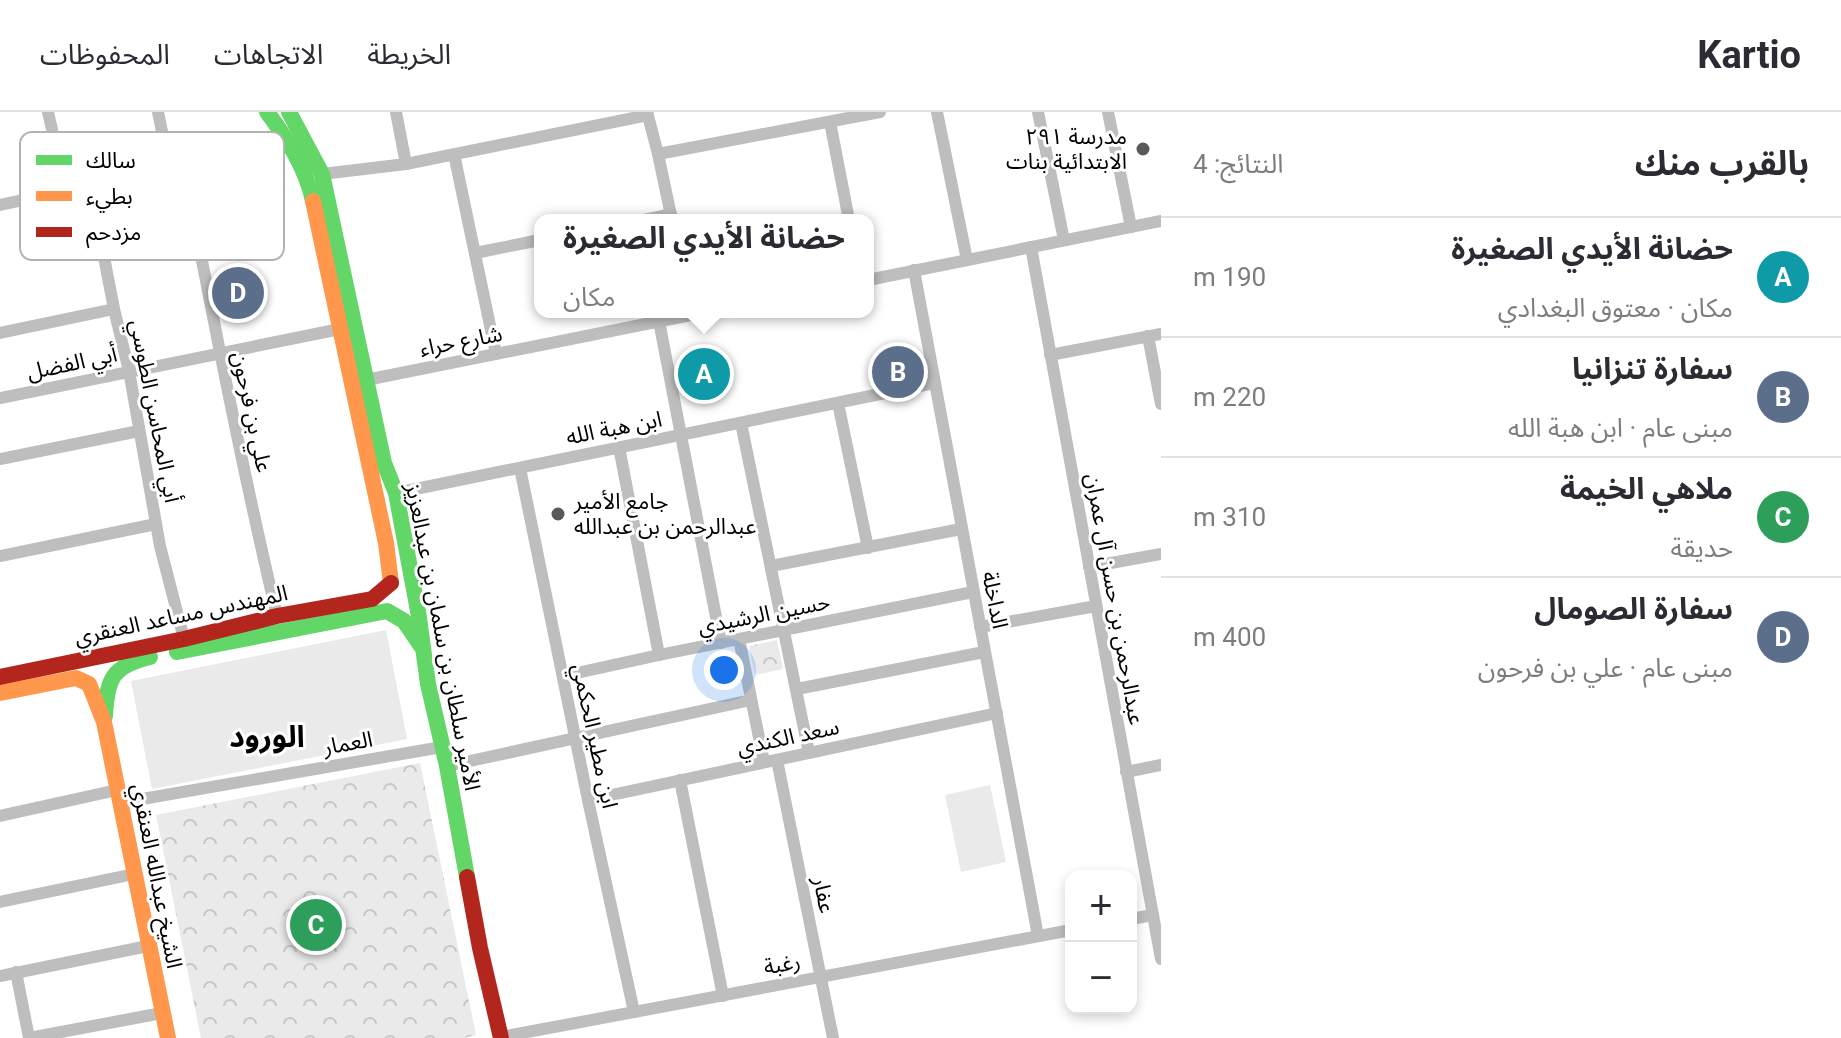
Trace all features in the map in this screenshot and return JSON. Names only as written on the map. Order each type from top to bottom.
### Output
[{"type":"street","points":[[48,112],[53,132]]},
{"type":"street","points":[[158,112],[162,132]]},
{"type":"street","name":"الأمير سلطان بن سلمان بن عبدالعزيز","points":[[267,112],[282,132]]},
{"type":"street","name":"الأمير سلطان بن سلمان بن عبدالعزيز","points":[[289,112],[322,174],[366,380],[391,583],[372,599]]},
{"type":"street","points":[[396,112],[406,164]]},
{"type":"street","points":[[658,154],[880,112]]},
{"type":"street","points":[[937,112],[967,260]]},
{"type":"street","points":[[1038,112],[1064,240]]},
{"type":"street","points":[[1108,112],[1131,227]]},
{"type":"street","points":[[322,174],[406,164],[647,114],[670,214]]},
{"type":"street","points":[[830,122],[848,214]]},
{"type":"street","name":"الأمير سلطان بن سلمان بن عبدالعزيز","points":[[284,134],[311,191],[340,329],[372,440]]},
{"type":"street","points":[[284,143],[290,142]]},
{"type":"street","points":[[454,154],[496,354]]},
{"type":"street","points":[[0,205],[20,201]]},
{"type":"street","points":[[874,279],[1161,221]]},
{"type":"street","points":[[475,253],[534,241]]},
{"type":"street","name":"عبدالرحمن بن حسن آل عمران","points":[[1031,247],[1161,959]]},
{"type":"street","name":"أبي المحاسن الطوسي","points":[[105,260],[129,371],[156,524],[184,639]]},
{"type":"street","name":"علي بن فرحون","points":[[202,260],[254,519],[277,616]]},
{"type":"street","name":"الداخلة","points":[[914,270],[1038,936]]},
{"type":"street","points":[[0,333],[114,309]]},
{"type":"street","name":"شارع حراء","points":[[366,380],[671,318]]},
{"type":"street","points":[[659,321],[721,643]]},
{"type":"street","name":"أبي الفضل","points":[[0,398],[340,329]]},
{"type":"street","points":[[1050,355],[1154,335],[1161,404]]},
{"type":"street","name":"ابن هبة الله","points":[[396,493],[934,383]]},
{"type":"street","points":[[838,403],[868,548]]},
{"type":"street","points":[[741,423],[809,753]]},
{"type":"street","points":[[0,459],[139,431]]},
{"type":"street","points":[[619,447],[659,655]]},
{"type":"street","name":"الأمير سلطان بن سلمان بن عبدالعزيز","points":[[377,466],[396,493],[428,684],[501,1038]]},
{"type":"street","name":"ابن مطير الحكمي","points":[[520,468],[634,1012]]},
{"type":"street","points":[[0,556],[156,524]]},
{"type":"street","points":[[771,566],[961,529]]},
{"type":"street","points":[[1089,567],[1161,554]]},
{"type":"street","name":"حسين الرشيدي","points":[[563,676],[973,592]]},
{"type":"street","name":"المهندس مساعد العنقري","points":[[3,684],[277,616],[372,599]]},
{"type":"street","points":[[980,627],[1096,606]]},
{"type":"street","points":[[104,722],[106,689],[117,670],[132,661],[387,611],[400,616],[425,652]]},
{"type":"street","name":"عفار","points":[[739,639],[833,1038]]},
{"type":"street","points":[[797,689],[984,652]]},
{"type":"street","name":"المهندس مساعد العنقري","points":[[3,684],[76,678],[89,684],[104,722]]},
{"type":"street","points":[[447,766],[751,700]]},
{"type":"street","name":"سعد الكندي","points":[[588,800],[997,713]]},
{"type":"street","name":"الشيخ عبدالله العنقري","points":[[104,722],[168,1038]]},
{"type":"street","name":"العمار","points":[[0,816],[442,747]]},
{"type":"street","points":[[1126,772],[1161,765]]},
{"type":"street","points":[[680,780],[723,996]]},
{"type":"street","points":[[0,902],[134,874]]},
{"type":"street","points":[[1137,918],[1153,915]]},
{"type":"street","name":"رغبة","points":[[501,1038],[1065,931]]},
{"type":"street","points":[[0,976],[148,946]]},
{"type":"street","points":[[16,972],[29,1038],[162,1013]]},
{"type":"green space","points":[[386,630],[407,739],[152,789],[131,681]]},
{"type":"green space","points":[[777,640],[783,669],[755,675],[749,646]]},
{"type":"green space","points":[[420,763],[476,1035],[464,1038],[201,1038],[156,815]]},
{"type":"green space","points":[[990,785],[1006,862],[961,872],[945,795]]},
{"type":"traffic: fast","points":[[267,112],[281,132]]},
{"type":"traffic: fast","points":[[289,112],[322,174],[384,463],[396,493],[428,684],[467,877]]},
{"type":"traffic: fast","points":[[284,136],[306,177],[313,201]]},
{"type":"traffic: fast","points":[[177,652],[387,611],[404,621],[421,646]]},
{"type":"traffic: fast","points":[[105,716],[114,676],[127,665],[150,657]]},
{"type":"traffic: slow","points":[[313,201],[386,543],[391,583]]},
{"type":"traffic: slow","points":[[0,693],[76,678],[89,684],[104,722],[168,1038]]},
{"type":"traffic: jam","points":[[0,677],[184,639],[277,616],[372,599],[391,583]]},
{"type":"traffic: jam","points":[[467,877],[501,1038]]},
{"type":"place","name":"مدرسة ٢٩١ الابتدائية بنات","points":[[1143,149]]},
{"type":"place","name":"سفارة الصومال","points":[[238,293]]},
{"type":"place","name":"سفارة تنزانيا","points":[[898,372]]},
{"type":"place","name":"حضانة الأيدي الصغيرة","points":[[704,374]]},
{"type":"place","name":"جامع الأمير عبدالرحمن بن عبدالله","points":[[558,514]]},
{"type":"place","name":"ملاهي الخيمة","points":[[316,925]]},
{"type":"district","name":"الورود","points":[[267,736]]}]
